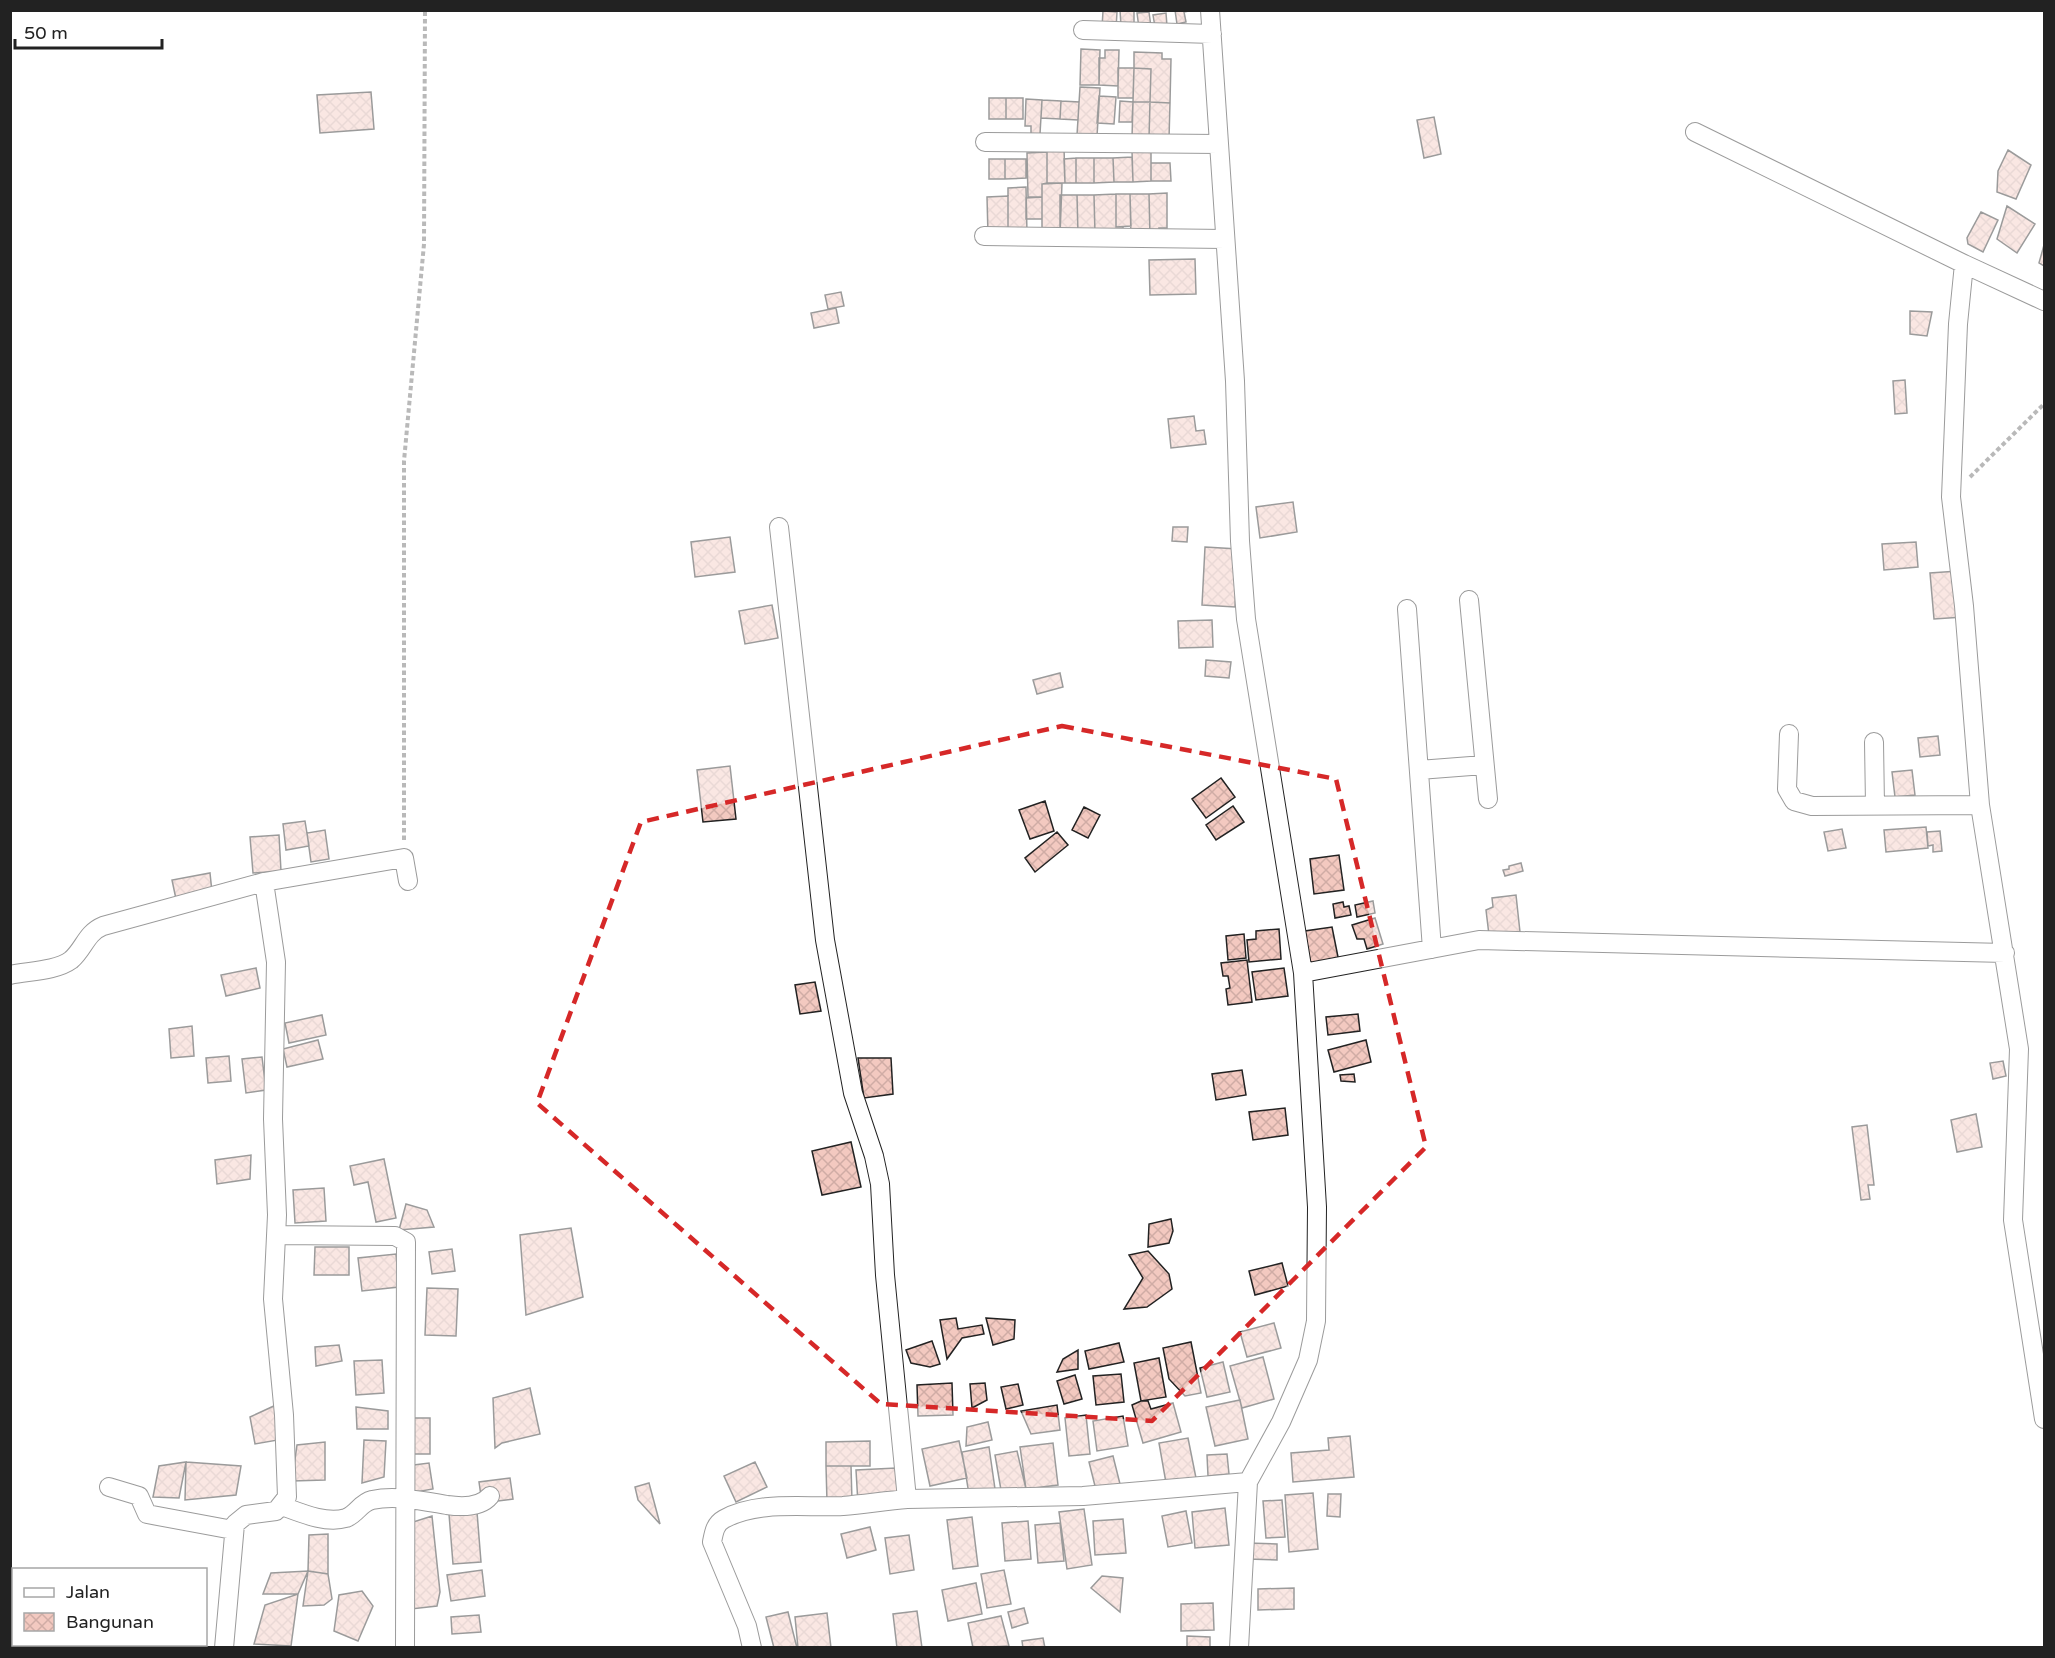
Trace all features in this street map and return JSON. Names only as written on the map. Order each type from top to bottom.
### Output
[{"type":"street","points":[[1210,10],[1246,619],[1303,973],[1317,1207],[1316,1321],[1308,1360],[1281,1422],[1248,1482],[1239,1647]]},
{"type":"street","points":[[1083,30],[1212,34]]},
{"type":"street","points":[[1695,132],[2044,301]]},
{"type":"street","points":[[985,142],[1219,144]]},
{"type":"street","points":[[984,236],[1225,239]]},
{"type":"street","points":[[1964,264],[1958,324],[1951,497],[1964,606],[1980,805],[2019,1049],[2013,1220],[2044,1419]]},
{"type":"street","points":[[779,527],[825,940],[853,1094],[874,1156],[880,1184],[885,1275],[907,1499]]},
{"type":"street","points":[[1469,600],[1488,799]]},
{"type":"street","points":[[1407,609],[1432,949]]},
{"type":"street","points":[[1789,734],[1787,789],[1794,801],[1812,806],[1980,805]]},
{"type":"street","points":[[1874,742],[1875,805]]},
{"type":"street","points":[[1419,770],[1484,765]]},
{"type":"street","points":[[10,975],[69,961],[81,950],[92,931],[103,926],[264,882],[404,858],[408,881]]},
{"type":"street","points":[[224,1647],[235,1524],[246,1515],[276,1511],[287,1497],[284,1415],[273,1299],[276,1235],[273,1119],[276,962],[264,882]]},
{"type":"street","points":[[1303,973],[1479,940],[2005,953]]},
{"type":"street","points":[[276,1235],[396,1236],[405,1239],[405,1647]]},
{"type":"street","points":[[752,1647],[747,1626],[712,1542],[714,1528],[723,1519],[741,1512],[780,1506],[842,1506],[907,1499],[1083,1496],[1248,1482]]},
{"type":"street","points":[[109,1487],[139,1496],[147,1514],[233,1530]]},
{"type":"street","points":[[282,1506],[303,1514],[337,1519],[346,1518],[358,1507],[374,1500],[406,1499],[459,1506],[475,1505],[486,1501],[490,1496]]},
{"type":"path","points":[[404,858],[404,461],[424,244],[425,10]]},
{"type":"path","points":[[1951,497],[1995,450],[2044,404]]},
{"type":"highlighted area","points":[[1062,726],[1336,779],[1426,1147],[1152,1421],[881,1404],[537,1103],[641,822]]},
{"type":"building","points":[[1120,10],[1134,10],[1134,26],[1121,26]]},
{"type":"building","points":[[1175,10],[1194,10],[1184,12],[1186,22],[1177,24]]},
{"type":"building","points":[[1103,11],[1117,12],[1116,29],[1102,28]]},
{"type":"building","points":[[1149,12],[1151,27],[1139,28],[1137,13]]},
{"type":"building","points":[[1166,13],[1167,26],[1155,27],[1153,15]]},
{"type":"building","points":[[1081,49],[1100,50],[1099,85],[1080,85]]},
{"type":"building","points":[[1105,50],[1119,50],[1118,86],[1099,85],[1099,58],[1105,58]]},
{"type":"building","points":[[1134,52],[1162,53],[1162,59],[1171,59],[1170,103],[1150,102],[1151,69],[1134,68]]},
{"type":"building","points":[[1118,68],[1134,68],[1133,98],[1118,98]]},
{"type":"building","points":[[1134,68],[1151,69],[1150,102],[1133,102]]},
{"type":"building","points":[[1080,87],[1100,88],[1097,136],[1077,135]]},
{"type":"building","points":[[371,92],[374,129],[320,133],[317,95]]},
{"type":"building","points":[[1099,96],[1116,97],[1114,124],[1097,123]]},
{"type":"building","points":[[989,98],[1006,98],[1006,119],[989,119]]},
{"type":"building","points":[[1006,98],[1023,98],[1023,119],[1006,119]]},
{"type":"building","points":[[1026,99],[1042,100],[1040,134],[1031,134],[1031,126],[1025,126]]},
{"type":"building","points":[[1042,100],[1061,101],[1060,119],[1041,118]]},
{"type":"building","points":[[1061,101],[1079,102],[1078,120],[1060,119]]},
{"type":"building","points":[[1120,101],[1133,102],[1132,122],[1119,122]]},
{"type":"building","points":[[1133,102],[1150,102],[1149,138],[1132,138]]},
{"type":"building","points":[[1150,102],[1170,103],[1169,139],[1149,138]]},
{"type":"building","points":[[1434,117],[1441,154],[1424,158],[1417,120]]},
{"type":"building","points":[[1047,147],[1064,147],[1065,183],[1047,183]]},
{"type":"building","points":[[2008,150],[2031,165],[2016,199],[1997,192],[1998,171]]},
{"type":"building","points":[[1132,151],[1151,151],[1151,181],[1133,182]]},
{"type":"building","points":[[1047,152],[1047,183],[1042,184],[1042,197],[1028,197],[1027,153]]},
{"type":"building","points":[[1132,157],[1133,182],[1114,182],[1113,158]]},
{"type":"building","points":[[1076,158],[1094,158],[1094,183],[1076,183]]},
{"type":"building","points":[[1076,158],[1076,183],[1065,183],[1064,159]]},
{"type":"building","points":[[1094,158],[1113,158],[1114,182],[1094,183]]},
{"type":"building","points":[[989,159],[1005,159],[1005,179],[989,179]]},
{"type":"building","points":[[1005,159],[1026,159],[1026,178],[1005,179]]},
{"type":"building","points":[[1151,163],[1170,163],[1171,181],[1151,181]]},
{"type":"building","points":[[1062,183],[1060,235],[1042,235],[1042,184]]},
{"type":"building","points":[[1026,187],[1027,234],[1008,234],[1008,188]]},
{"type":"building","points":[[1167,193],[1167,228],[1159,228],[1160,236],[1150,237],[1149,194]]},
{"type":"building","points":[[1116,194],[1130,194],[1131,226],[1116,227]]},
{"type":"building","points":[[1116,194],[1116,227],[1123,227],[1123,234],[1095,234],[1094,195]]},
{"type":"building","points":[[1130,194],[1149,194],[1150,237],[1131,237]]},
{"type":"building","points":[[1060,195],[1077,195],[1078,235],[1060,235]]},
{"type":"building","points":[[1077,195],[1094,195],[1095,234],[1078,235]]},
{"type":"building","points":[[1008,196],[1008,234],[988,235],[987,197]]},
{"type":"building","points":[[1042,197],[1042,219],[1026,219],[1026,198]]},
{"type":"building","points":[[2007,206],[2035,224],[2017,253],[1997,239]]},
{"type":"building","points":[[1981,212],[1998,220],[1983,252],[1968,244],[1967,238]]},
{"type":"building","points":[[2044,245],[2044,266],[2039,263]]},
{"type":"building","points":[[1195,259],[1196,294],[1150,295],[1149,260]]},
{"type":"building","points":[[841,292],[844,306],[828,309],[825,295]]},
{"type":"building","points":[[836,308],[839,323],[814,328],[811,313]]},
{"type":"building","points":[[1910,311],[1932,312],[1927,336],[1910,334]]},
{"type":"building","points":[[1905,380],[1907,413],[1895,414],[1893,381]]},
{"type":"building","points":[[1194,416],[1196,431],[1204,430],[1206,444],[1171,448],[1168,419]]},
{"type":"building","points":[[1293,502],[1297,532],[1260,538],[1256,507]]},
{"type":"building","points":[[1173,527],[1188,527],[1187,542],[1172,541]]},
{"type":"building","points":[[730,537],[735,572],[695,577],[691,542]]},
{"type":"building","points":[[1916,542],[1918,567],[1884,570],[1882,544]]},
{"type":"building","points":[[1205,547],[1238,549],[1235,607],[1202,605]]},
{"type":"building","points":[[1958,571],[1963,617],[1934,619],[1930,573]]},
{"type":"building","points":[[772,605],[778,638],[745,644],[739,611]]},
{"type":"building","points":[[1212,620],[1213,647],[1179,648],[1178,621]]},
{"type":"building","points":[[1206,660],[1231,662],[1229,678],[1205,676]]},
{"type":"building","points":[[1060,673],[1063,687],[1037,694],[1033,680]]},
{"type":"building","points":[[1938,736],[1940,755],[1920,757],[1918,738]]},
{"type":"building","points":[[730,766],[736,819],[703,822],[697,770]]},
{"type":"building","points":[[1912,770],[1915,795],[1895,797],[1892,772]]},
{"type":"building","points":[[1221,778],[1235,797],[1206,818],[1192,799]]},
{"type":"building","points":[[1045,801],[1054,831],[1030,839],[1019,810]]},
{"type":"building","points":[[1233,806],[1244,822],[1216,840],[1206,825]]},
{"type":"building","points":[[1084,807],[1100,815],[1088,838],[1072,830]]},
{"type":"building","points":[[305,821],[309,846],[286,850],[283,824]]},
{"type":"building","points":[[1926,827],[1928,848],[1886,852],[1884,830]]},
{"type":"building","points":[[1842,829],[1846,848],[1828,851],[1824,832]]},
{"type":"building","points":[[325,830],[329,859],[311,862],[307,833]]},
{"type":"building","points":[[1940,831],[1942,851],[1933,852],[1933,845],[1928,846],[1927,832]]},
{"type":"building","points":[[1057,832],[1068,845],[1035,872],[1025,858]]},
{"type":"building","points":[[279,835],[281,871],[253,873],[250,837]]},
{"type":"building","points":[[1339,855],[1344,890],[1314,894],[1310,859]]},
{"type":"building","points":[[1521,863],[1523,871],[1505,876],[1503,870]]},
{"type":"building","points":[[210,873],[212,892],[176,899],[172,880]]},
{"type":"building","points":[[1516,895],[1520,932],[1489,935],[1486,910],[1493,907],[1492,898]]},
{"type":"building","points":[[1373,901],[1375,913],[1357,917],[1355,905]]},
{"type":"building","points":[[1343,902],[1344,907],[1349,906],[1351,915],[1335,918],[1333,904]]},
{"type":"building","points":[[1375,918],[1383,944],[1367,949],[1364,939],[1357,939],[1352,925]]},
{"type":"building","points":[[1332,927],[1339,962],[1311,967],[1305,931]]},
{"type":"building","points":[[1279,929],[1281,959],[1249,962],[1247,940],[1256,939],[1256,931]]},
{"type":"building","points":[[1244,934],[1246,958],[1228,960],[1226,936]]},
{"type":"building","points":[[1247,960],[1252,1002],[1228,1005],[1226,989],[1230,988],[1228,976],[1223,976],[1221,963]]},
{"type":"building","points":[[256,968],[260,988],[226,996],[221,975]]},
{"type":"building","points":[[1284,968],[1288,996],[1256,1000],[1252,972]]},
{"type":"building","points":[[815,982],[821,1011],[800,1014],[795,985]]},
{"type":"building","points":[[1358,1014],[1360,1031],[1328,1035],[1326,1017]]},
{"type":"building","points":[[322,1015],[326,1035],[289,1043],[285,1023]]},
{"type":"building","points":[[192,1026],[194,1056],[171,1058],[169,1029]]},
{"type":"building","points":[[318,1040],[323,1059],[287,1067],[283,1049]]},
{"type":"building","points":[[1366,1040],[1371,1062],[1334,1072],[1328,1050]]},
{"type":"building","points":[[229,1056],[231,1081],[208,1083],[206,1058]]},
{"type":"building","points":[[262,1057],[266,1090],[246,1093],[242,1059]]},
{"type":"building","points":[[858,1058],[891,1058],[893,1094],[864,1098]]},
{"type":"building","points":[[2003,1061],[2006,1076],[1993,1079],[1990,1063]]},
{"type":"building","points":[[1242,1070],[1246,1095],[1216,1100],[1212,1074]]},
{"type":"building","points":[[1354,1074],[1355,1082],[1341,1081],[1340,1075]]},
{"type":"building","points":[[1285,1108],[1288,1135],[1253,1140],[1249,1112]]},
{"type":"building","points":[[1976,1114],[1982,1147],[1957,1152],[1951,1120]]},
{"type":"building","points":[[1867,1125],[1874,1185],[1868,1185],[1870,1199],[1861,1200],[1852,1127]]},
{"type":"building","points":[[851,1142],[861,1187],[822,1195],[812,1151]]},
{"type":"building","points":[[251,1155],[250,1179],[217,1184],[215,1160]]},
{"type":"building","points":[[384,1159],[396,1218],[376,1222],[368,1182],[354,1185],[350,1166]]},
{"type":"building","points":[[324,1188],[326,1221],[295,1223],[293,1190]]},
{"type":"building","points":[[406,1204],[427,1210],[434,1227],[399,1230]]},
{"type":"building","points":[[1171,1219],[1173,1231],[1169,1243],[1148,1247],[1149,1224]]},
{"type":"building","points":[[571,1228],[583,1297],[526,1315],[520,1235]]},
{"type":"building","points":[[315,1247],[349,1247],[349,1275],[314,1275]]},
{"type":"building","points":[[452,1249],[455,1271],[432,1274],[429,1252]]},
{"type":"building","points":[[1148,1251],[1169,1274],[1172,1289],[1147,1307],[1124,1309],[1143,1278],[1129,1255]]},
{"type":"building","points":[[396,1254],[399,1287],[362,1291],[358,1258]]},
{"type":"building","points":[[1282,1263],[1288,1286],[1255,1295],[1249,1271]]},
{"type":"building","points":[[427,1288],[458,1289],[456,1336],[425,1335]]},
{"type":"building","points":[[956,1318],[958,1329],[982,1325],[984,1334],[962,1338],[947,1359],[940,1320]]},
{"type":"building","points":[[986,1318],[1015,1320],[1014,1339],[993,1345]]},
{"type":"building","points":[[1274,1323],[1281,1348],[1247,1357],[1240,1332]]},
{"type":"building","points":[[932,1341],[940,1364],[930,1367],[911,1363],[906,1350]]},
{"type":"building","points":[[1191,1342],[1201,1393],[1185,1396],[1169,1379],[1163,1348]]},
{"type":"building","points":[[1119,1343],[1124,1362],[1089,1369],[1085,1351]]},
{"type":"building","points":[[339,1345],[342,1361],[316,1366],[315,1347]]},
{"type":"building","points":[[1078,1350],[1078,1369],[1057,1372],[1063,1359]]},
{"type":"building","points":[[1263,1357],[1274,1399],[1242,1408],[1230,1366]]},
{"type":"building","points":[[1159,1358],[1166,1397],[1141,1401],[1134,1363]]},
{"type":"building","points":[[382,1360],[384,1393],[356,1395],[354,1361]]},
{"type":"building","points":[[1223,1362],[1230,1392],[1207,1397],[1200,1368]]},
{"type":"building","points":[[1121,1374],[1124,1402],[1096,1405],[1093,1376]]},
{"type":"building","points":[[1075,1375],[1082,1399],[1064,1404],[1057,1381]]},
{"type":"building","points":[[952,1383],[953,1415],[918,1416],[917,1385]]},
{"type":"building","points":[[985,1383],[987,1400],[972,1408],[970,1384]]},
{"type":"building","points":[[1018,1384],[1023,1405],[1006,1409],[1001,1387]]},
{"type":"building","points":[[530,1388],[540,1434],[502,1443],[495,1448],[493,1398]]},
{"type":"building","points":[[1240,1400],[1248,1439],[1215,1446],[1206,1407]]},
{"type":"building","points":[[1148,1401],[1151,1409],[1173,1403],[1181,1432],[1143,1443],[1132,1405]]},
{"type":"building","points":[[276,1405],[278,1440],[255,1444],[250,1417]]},
{"type":"building","points":[[1057,1405],[1060,1430],[1031,1434],[1021,1411]]},
{"type":"building","points":[[356,1407],[388,1411],[388,1429],[357,1429]]},
{"type":"building","points":[[1086,1415],[1090,1454],[1069,1456],[1065,1418]]},
{"type":"building","points":[[1123,1416],[1128,1446],[1097,1451],[1093,1421]]},
{"type":"building","points":[[408,1418],[430,1418],[430,1454],[409,1454]]},
{"type":"building","points":[[988,1422],[992,1440],[966,1446],[967,1427]]},
{"type":"building","points":[[1350,1436],[1354,1477],[1293,1482],[1291,1453],[1329,1450],[1328,1438]]},
{"type":"building","points":[[1188,1438],[1196,1478],[1166,1483],[1159,1443]]},
{"type":"building","points":[[364,1440],[386,1441],[384,1477],[362,1483]]},
{"type":"building","points":[[870,1441],[870,1466],[826,1466],[826,1442]]},
{"type":"building","points":[[959,1441],[967,1478],[930,1486],[922,1449]]},
{"type":"building","points":[[325,1442],[325,1480],[292,1481],[297,1445]]},
{"type":"building","points":[[1053,1443],[1058,1485],[1026,1489],[1020,1447]]},
{"type":"building","points":[[989,1447],[995,1489],[969,1494],[962,1452]]},
{"type":"building","points":[[1017,1451],[1026,1489],[1002,1496],[995,1455]]},
{"type":"building","points":[[1227,1454],[1229,1474],[1208,1476],[1207,1455]]},
{"type":"building","points":[[1113,1456],[1120,1484],[1096,1490],[1089,1462]]},
{"type":"building","points":[[186,1462],[241,1466],[236,1495],[185,1500]]},
{"type":"building","points":[[186,1462],[179,1498],[153,1497],[159,1466]]},
{"type":"building","points":[[755,1462],[767,1487],[736,1502],[724,1476]]},
{"type":"building","points":[[429,1463],[433,1489],[410,1493],[406,1466]]},
{"type":"building","points":[[826,1466],[851,1466],[852,1501],[827,1502]]},
{"type":"building","points":[[896,1468],[898,1502],[858,1504],[856,1470]]},
{"type":"building","points":[[510,1478],[513,1499],[482,1503],[479,1482]]},
{"type":"building","points":[[649,1483],[660,1524],[638,1500],[635,1487]]},
{"type":"building","points":[[1313,1493],[1318,1549],[1289,1552],[1285,1495]]},
{"type":"building","points":[[1328,1494],[1341,1494],[1340,1517],[1327,1516]]},
{"type":"building","points":[[1282,1500],[1285,1537],[1266,1538],[1263,1501]]},
{"type":"building","points":[[1225,1508],[1229,1545],[1195,1548],[1192,1512]]},
{"type":"building","points":[[1084,1509],[1092,1565],[1067,1569],[1059,1512]]},
{"type":"building","points":[[1186,1511],[1192,1543],[1168,1547],[1162,1516]]},
{"type":"building","points":[[477,1512],[481,1562],[453,1564],[449,1514]]},
{"type":"building","points":[[432,1516],[440,1592],[437,1606],[411,1609],[410,1523]]},
{"type":"building","points":[[972,1517],[978,1566],[953,1569],[947,1520]]},
{"type":"building","points":[[1123,1519],[1126,1553],[1095,1555],[1093,1521]]},
{"type":"building","points":[[1028,1521],[1031,1559],[1005,1561],[1002,1523]]},
{"type":"building","points":[[1060,1523],[1064,1561],[1038,1563],[1035,1525]]},
{"type":"building","points":[[870,1527],[876,1550],[847,1558],[841,1534]]},
{"type":"building","points":[[328,1534],[328,1574],[308,1571],[309,1535]]},
{"type":"building","points":[[909,1535],[914,1570],[890,1574],[885,1538]]},
{"type":"building","points":[[1247,1543],[1277,1544],[1277,1560],[1247,1559]]},
{"type":"building","points":[[482,1570],[485,1596],[451,1601],[447,1575]]},
{"type":"building","points":[[1004,1570],[1011,1604],[987,1608],[981,1574]]},
{"type":"building","points":[[308,1571],[298,1594],[263,1594],[271,1573]]},
{"type":"building","points":[[308,1571],[328,1574],[332,1599],[324,1605],[303,1606]]},
{"type":"building","points":[[1102,1576],[1123,1578],[1120,1612],[1091,1588]]},
{"type":"building","points":[[976,1583],[982,1614],[948,1621],[942,1590]]},
{"type":"building","points":[[1294,1588],[1294,1609],[1258,1610],[1258,1589]]},
{"type":"building","points":[[362,1591],[373,1606],[358,1641],[334,1631],[339,1595]]},
{"type":"building","points":[[298,1594],[291,1646],[254,1644],[265,1605]]},
{"type":"building","points":[[1213,1603],[1214,1630],[1181,1631],[1181,1604]]},
{"type":"building","points":[[1024,1608],[1028,1623],[1012,1628],[1008,1612]]},
{"type":"building","points":[[917,1611],[922,1648],[897,1648],[893,1614]]},
{"type":"building","points":[[788,1612],[797,1648],[774,1648],[766,1617]]},
{"type":"building","points":[[827,1613],[831,1648],[798,1648],[795,1617]]},
{"type":"building","points":[[479,1615],[481,1632],[452,1634],[451,1617]]},
{"type":"building","points":[[1001,1616],[1009,1646],[973,1648],[968,1623]]},
{"type":"building","points":[[1187,1636],[1210,1637],[1210,1648],[1187,1648]]},
{"type":"building","points":[[1043,1638],[1045,1648],[1023,1648],[1022,1641]]}]
